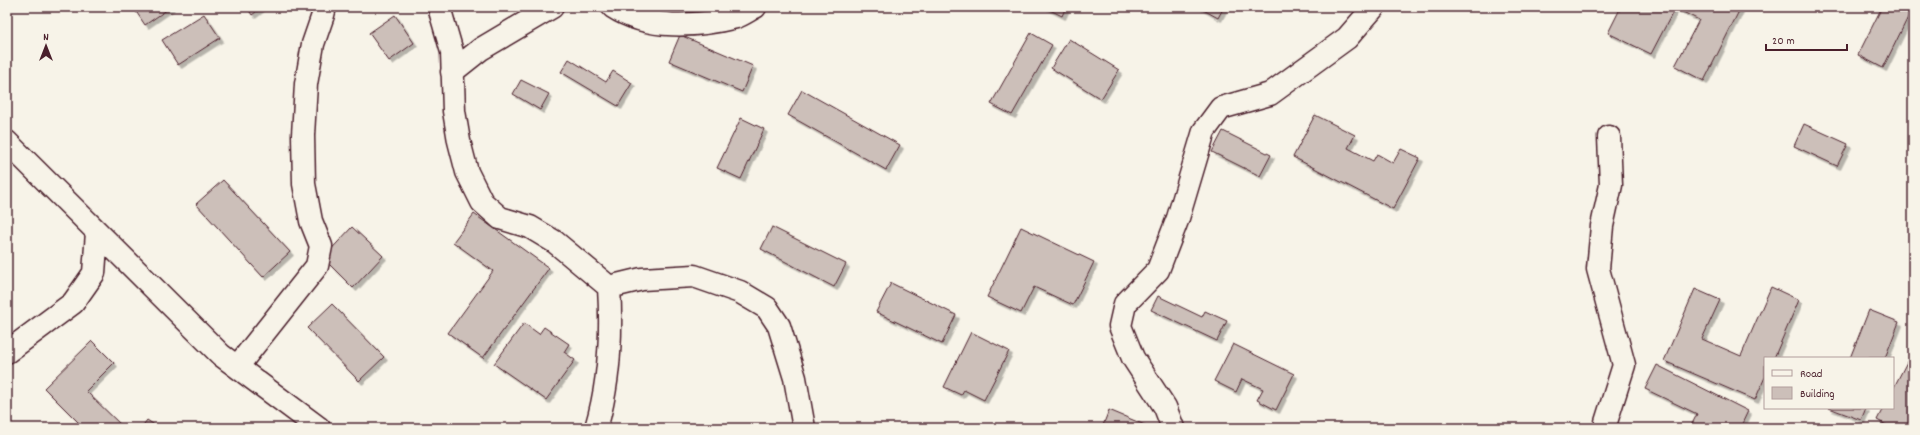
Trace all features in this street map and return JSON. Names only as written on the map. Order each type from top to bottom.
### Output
[{"type":"street","points":[[237,367],[317,266],[321,246],[311,221],[304,184],[303,135],[308,71],[313,44],[325,7]]},
{"type":"street","points":[[439,7],[452,52],[454,110],[459,142],[467,172],[482,202],[500,218],[530,227],[555,242],[609,287],[611,324],[609,370],[602,408],[596,428]]},
{"type":"street","points":[[452,72],[481,49],[552,7]]},
{"type":"street","points":[[613,7],[621,12],[656,24],[694,24],[737,16],[755,7]]},
{"type":"street","points":[[1173,428],[1165,407],[1133,358],[1120,326],[1125,304],[1158,270],[1178,218],[1204,131],[1221,108],[1270,94],[1348,38],[1374,7]]},
{"type":"street","points":[[1606,428],[1606,422],[1624,365],[1598,269],[1602,226],[1611,185],[1610,136]]},
{"type":"street","points":[[7,142],[221,355],[319,428]]},
{"type":"street","points":[[7,352],[73,303],[94,273],[97,232]]},
{"type":"street","points":[[609,287],[642,280],[694,276],[740,292],[767,308],[779,326],[793,371],[804,428]]},
{"type":"building","points":[[133,7],[171,7],[145,25]]},
{"type":"building","points":[[251,7],[261,8],[252,15],[248,9]]},
{"type":"building","points":[[1044,7],[1066,7],[1062,16]]},
{"type":"building","points":[[1198,7],[1224,7],[1218,18]]},
{"type":"building","points":[[1621,7],[1741,7],[1704,81],[1675,66],[1699,20],[1675,8],[1651,54],[1608,33]]},
{"type":"building","points":[[1882,7],[1913,7],[1883,68],[1858,55]]},
{"type":"building","points":[[204,14],[220,38],[178,65],[162,40]]},
{"type":"building","points":[[395,15],[414,43],[389,61],[369,33]]},
{"type":"building","points":[[1031,33],[1052,45],[1012,115],[991,104]]},
{"type":"building","points":[[680,35],[753,66],[742,92],[669,61]]},
{"type":"building","points":[[1069,39],[1119,70],[1101,99],[1051,68]]},
{"type":"building","points":[[569,59],[606,82],[613,71],[632,83],[618,106],[561,72]]},
{"type":"building","points":[[521,80],[549,94],[540,110],[513,94]]},
{"type":"building","points":[[802,90],[900,145],[886,170],[788,115]]},
{"type":"building","points":[[1315,115],[1355,135],[1348,148],[1373,161],[1377,154],[1393,163],[1401,149],[1420,158],[1393,209],[1293,157]]},
{"type":"building","points":[[741,118],[764,129],[741,179],[717,168]]},
{"type":"building","points":[[1804,124],[1848,144],[1837,166],[1794,146]]},
{"type":"building","points":[[1223,131],[1271,155],[1260,176],[1212,152]]},
{"type":"building","points":[[223,180],[290,252],[263,277],[196,204]]},
{"type":"building","points":[[474,214],[549,268],[483,358],[448,333],[493,271],[453,242]]},
{"type":"building","points":[[352,227],[383,256],[353,288],[323,258]]},
{"type":"building","points":[[772,227],[846,264],[834,287],[761,249]]},
{"type":"building","points":[[1021,227],[1094,262],[1073,305],[1034,287],[1021,313],[987,297]]},
{"type":"building","points":[[891,283],[956,315],[942,344],[876,312]]},
{"type":"building","points":[[1771,287],[1799,300],[1774,357],[1764,357],[1764,379],[1755,400],[1664,361],[1695,289],[1720,300],[1702,339],[1741,356]]},
{"type":"building","points":[[1158,296],[1202,317],[1205,311],[1227,321],[1217,341],[1151,310]]},
{"type":"building","points":[[332,304],[384,357],[359,381],[307,328]]},
{"type":"building","points":[[1869,310],[1899,322],[1885,357],[1850,357]]},
{"type":"building","points":[[524,323],[539,334],[544,327],[569,344],[564,352],[575,360],[546,400],[494,364]]},
{"type":"building","points":[[971,332],[1009,351],[984,400],[964,390],[961,395],[944,387]]},
{"type":"building","points":[[92,341],[114,363],[86,391],[124,428],[84,428],[44,388]]},
{"type":"building","points":[[1233,344],[1294,374],[1276,410],[1257,400],[1263,389],[1242,379],[1236,392],[1214,381]]},
{"type":"building","points":[[1909,358],[1913,360],[1913,428],[1892,428],[1877,420],[1882,409],[1894,409],[1894,387]]},
{"type":"building","points":[[1657,365],[1748,411],[1740,428],[1690,428],[1697,414],[1645,389]]},
{"type":"building","points":[[1832,409],[1866,409],[1861,420]]},
{"type":"building","points":[[1109,410],[1152,428],[1102,428]]},
{"type":"building","points":[[147,420],[159,428],[141,428]]}]
